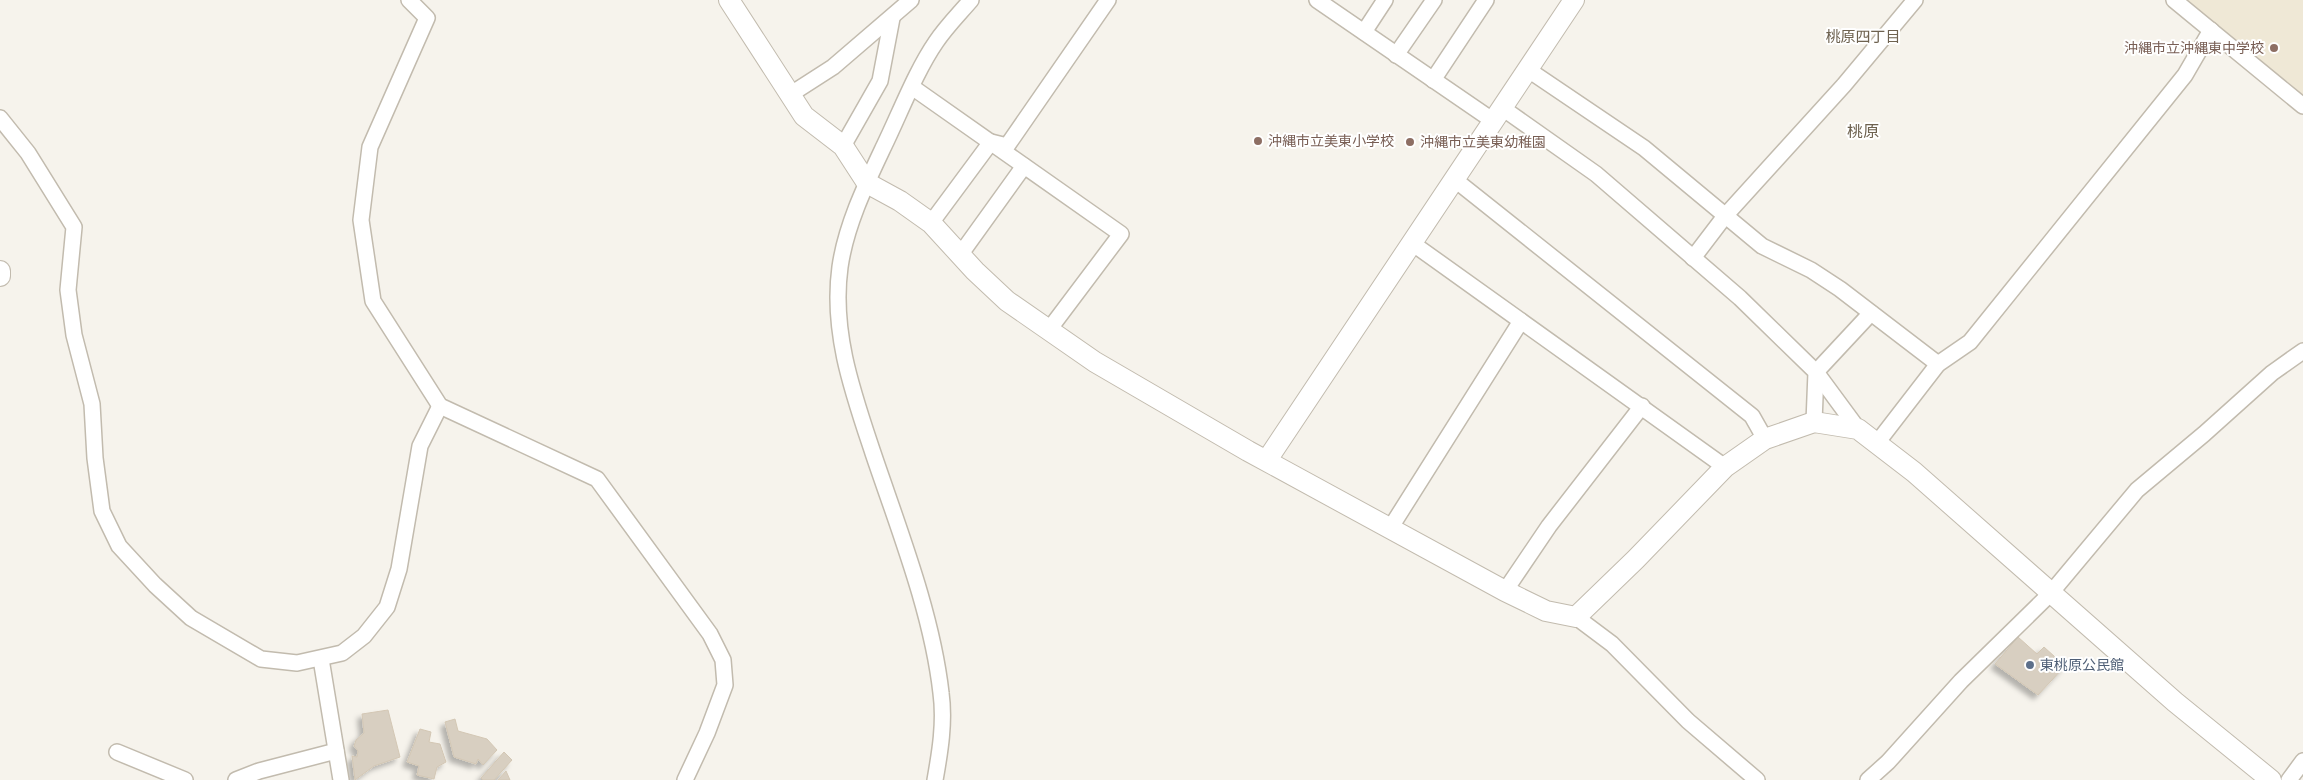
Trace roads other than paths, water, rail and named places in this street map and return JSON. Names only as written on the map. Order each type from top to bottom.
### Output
[{"type":"street","points":[[409,0],[427,18],[370,147],[361,220],[374,301],[440,406],[597,478],[710,634],[723,660],[725,685],[707,733],[686,780]]},
{"type":"street","points":[[729,0],[804,116],[843,146],[867,183],[900,201],[931,223],[960,255],[1008,302],[1095,362],[1267,460],[1505,591],[1546,611],[1576,617],[1612,644],[1688,721],[1757,780]]},
{"type":"street","points":[[791,94],[833,67],[911,0]]},
{"type":"street","points":[[936,780],[942,728],[942,694],[920,596],[852,392],[840,335],[840,267],[851,224],[867,183],[912,87],[936,42],[971,0]]},
{"type":"street","points":[[991,142],[1007,146],[1108,0]]},
{"type":"street","points":[[1364,32],[1385,0]]},
{"type":"street","points":[[1396,55],[1434,0]]},
{"type":"street","points":[[1433,80],[1486,0]]},
{"type":"street","points":[[1267,460],[1496,114],[1574,0]]},
{"type":"street","points":[[1693,258],[1726,216],[1844,85],[1916,0]]},
{"type":"street","points":[[2174,0],[2303,106]]},
{"type":"street","points":[[1324,2],[1433,80],[1496,114],[1596,174],[1740,298],[1816,372],[1858,429],[1914,472],[2050,594],[2175,702],[2271,780]]},
{"type":"street","points":[[843,146],[880,81],[892,18]]},
{"type":"street","points":[[1877,443],[1938,364],[1970,342],[2185,75],[2211,30]]},
{"type":"street","points":[[1527,69],[1644,148],[1762,246],[1811,270],[1872,313],[1938,364]]},
{"type":"street","points":[[912,87],[1121,234],[1048,331]]},
{"type":"street","points":[[0,118],[28,153],[74,228],[68,290],[74,335],[92,404],[95,458],[102,511],[119,546],[155,585],[191,618],[261,659],[297,663],[342,653],[364,636],[387,607],[399,569],[420,446],[440,406]]},
{"type":"street","points":[[931,223],[991,142]]},
{"type":"street","points":[[960,255],[1024,166]]},
{"type":"street","points":[[1454,179],[1752,416],[1765,439]]},
{"type":"street","points":[[1412,243],[1725,467]]},
{"type":"street","points":[[0,271],[0,276]]},
{"type":"street","points":[[1814,422],[1816,372],[1872,313]]},
{"type":"street","points":[[1391,527],[1521,321]]},
{"type":"street","points":[[1868,780],[1888,762],[1961,681],[2050,594],[2137,490],[2204,434],[2272,373],[2303,351]]},
{"type":"street","points":[[1505,591],[1549,526],[1642,406]]},
{"type":"street","points":[[1576,617],[1725,467],[1765,439],[1814,422],[1858,429]]},
{"type":"street","points":[[321,659],[341,780]]},
{"type":"street","points":[[236,780],[258,772],[336,751]]},
{"type":"street","points":[[117,752],[185,780]]},
{"type":"street","points":[[2289,780],[2303,761]]},
{"type":"place","name":"沖縄市立沖縄東中学校","points":[[2274,48]]},
{"type":"place","name":"沖縄市立美東小学校","points":[[1258,141]]},
{"type":"place","name":"沖縄市立美東幼稚園","points":[[1410,142]]},
{"type":"place","name":"東桃原公民館","points":[[2030,665]]},
{"type":"district","name":"桃原四丁目","points":[[1863,37]]},
{"type":"district","name":"桃原","points":[[1863,131]]}]
